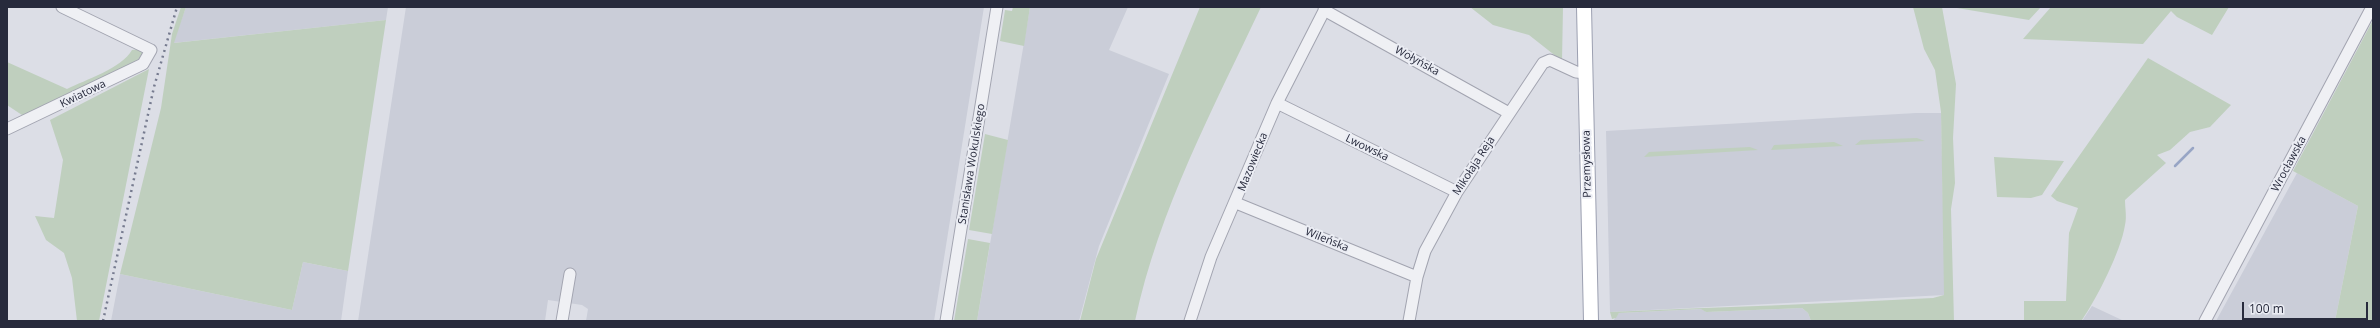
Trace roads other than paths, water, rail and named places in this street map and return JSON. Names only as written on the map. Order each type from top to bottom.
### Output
[{"type":"main road","name":"Przemysłowa","points":[[1584,7],[1591,321]]},
{"type":"street","name":"Kwiatowa","points":[[7,129],[143,64],[151,50],[62,7]]},
{"type":"street","name":"Stanisława Wokulskiego","points":[[946,321],[998,7]]},
{"type":"street","name":"Wrocławska","points":[[2206,321],[2372,7]]},
{"type":"street","name":"Mazowiecka","points":[[1190,321],[1211,257],[1236,203],[1277,103],[1325,8]]},
{"type":"street","name":"Wołyńska","points":[[1325,8],[1509,113]]},
{"type":"street","name":"Mikołaja Reja","points":[[1409,321],[1417,278],[1425,251],[1457,192],[1543,62],[1550,60],[1576,72],[1586,73]]},
{"type":"street","name":"Lwowska","points":[[1277,103],[1457,192]]},
{"type":"street","name":"Wileńska","points":[[1236,203],[1417,278]]},
{"type":"street","points":[[562,321],[570,274]]},
{"type":"waterway","points":[[2175,166],[2193,148]]},
{"type":"railway","points":[[103,321],[154,87],[177,7]]}]
